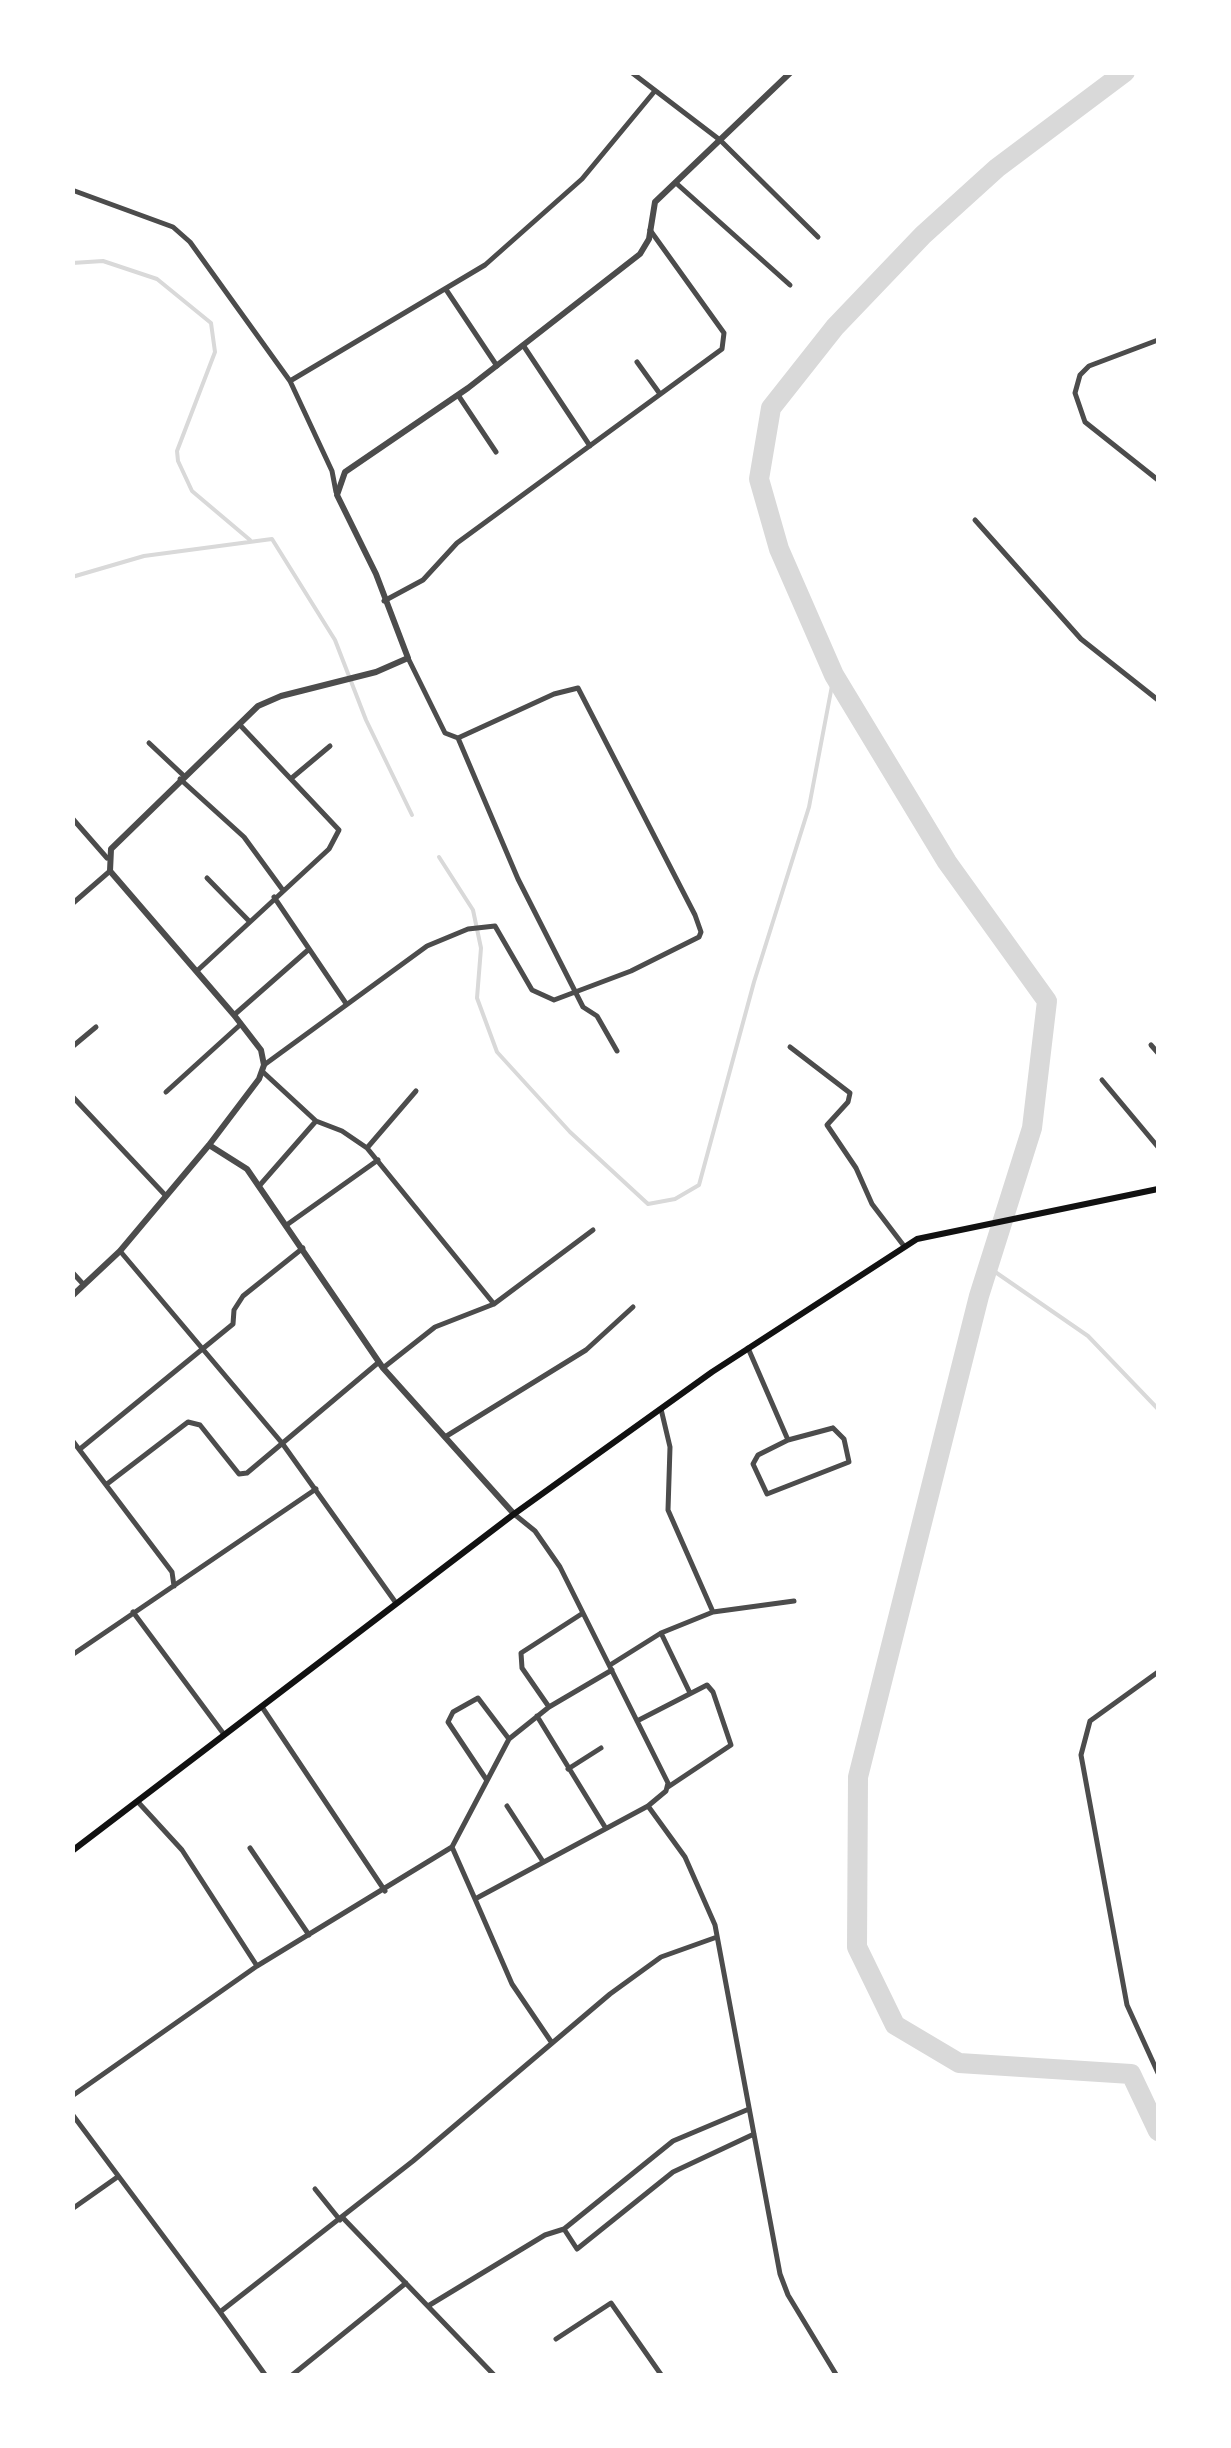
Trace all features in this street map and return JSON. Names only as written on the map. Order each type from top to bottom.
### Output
[{"type":"main road","points":[[72,1851],[223,1732],[514,1514],[660,1408],[904,1246],[931,1232],[1130,1198],[1158,1188]]},
{"type":"street","points":[[624,72],[638,78]]},
{"type":"street","points":[[631,72],[720,140],[818,237]]},
{"type":"street","points":[[337,495],[354,462],[458,395],[635,258],[650,230],[654,202],[791,72]]},
{"type":"street","points":[[290,382],[485,266],[582,179],[654,92]]},
{"type":"street","points":[[674,181],[790,284]]},
{"type":"street","points":[[72,190],[174,226],[190,242],[290,382],[332,471],[337,495],[376,574],[408,658],[445,733],[458,738],[486,796],[518,879],[576,994],[618,1051]]},
{"type":"street","points":[[384,601],[424,580],[457,542],[722,349],[726,342],[683,272],[650,230]]},
{"type":"street","points":[[448,291],[496,366]]},
{"type":"street","points":[[1158,340],[1089,366],[1080,374],[1075,393],[1085,422],[1158,480]]},
{"type":"street","points":[[523,344],[590,446]]},
{"type":"street","points":[[637,362],[660,394]]},
{"type":"street","points":[[458,395],[496,452]]},
{"type":"street","points":[[975,520],[1081,638],[1158,700]]},
{"type":"street","points":[[107,858],[111,849],[182,777],[269,701],[376,672],[408,658]]},
{"type":"street","points":[[72,1296],[120,1251],[209,1145],[263,1069],[345,1002],[427,946],[490,924],[498,930],[532,990],[554,1000],[690,945],[702,932],[578,688],[554,694],[458,738]]},
{"type":"street","points":[[198,970],[329,850],[340,830],[293,776],[239,724]]},
{"type":"street","points":[[149,743],[244,837],[282,889]]},
{"type":"street","points":[[293,776],[330,746]]},
{"type":"street","points":[[72,818],[107,858],[110,871],[262,1050],[263,1069],[316,1122],[342,1131],[378,1160],[494,1304]]},
{"type":"street","points":[[72,904],[110,871]]},
{"type":"street","points":[[207,878],[249,921]]},
{"type":"street","points":[[274,897],[345,1002]]},
{"type":"street","points":[[234,1015],[308,950]]},
{"type":"street","points":[[166,1092],[241,1024]]},
{"type":"street","points":[[72,1047],[96,1027]]},
{"type":"street","points":[[1150,1046],[1158,1053]]},
{"type":"street","points":[[790,1047],[850,1093],[848,1102],[828,1125],[856,1168],[872,1204],[904,1246]]},
{"type":"street","points":[[1102,1080],[1158,1146]]},
{"type":"street","points":[[366,1148],[416,1091]]},
{"type":"street","points":[[72,1096],[166,1196]]},
{"type":"street","points":[[260,1185],[316,1122]]},
{"type":"street","points":[[209,1145],[248,1169],[381,1365],[514,1514],[545,1542],[584,1613],[668,1788]]},
{"type":"street","points":[[288,1224],[378,1160]]},
{"type":"street","points":[[107,1484],[188,1422],[200,1425],[242,1475],[435,1326],[494,1304],[593,1230]]},
{"type":"street","points":[[80,1449],[234,1324],[234,1310],[243,1296],[303,1248]]},
{"type":"street","points":[[120,1251],[206,1347],[282,1442],[396,1603]]},
{"type":"street","points":[[72,1272],[84,1285]]},
{"type":"street","points":[[446,1437],[586,1350],[634,1307]]},
{"type":"street","points":[[748,1348],[788,1440]]},
{"type":"street","points":[[660,1408],[670,1447],[668,1510],[713,1612]]},
{"type":"street","points":[[832,1428],[844,1438],[850,1462],[767,1494],[754,1464],[758,1455],[788,1440],[832,1428]]},
{"type":"street","points":[[72,1440],[172,1572],[174,1586]]},
{"type":"street","points":[[72,1656],[316,1488]]},
{"type":"street","points":[[72,2096],[257,1966],[452,1847],[509,1740],[549,1707],[661,1632],[713,1612],[794,1601]]},
{"type":"street","points":[[133,1612],[223,1732]]},
{"type":"street","points":[[549,1707],[522,1668],[521,1654],[584,1613]]},
{"type":"street","points":[[661,1632],[690,1694]]},
{"type":"street","points":[[1158,1672],[1090,1721],[1081,1755],[1127,2005],[1158,2073]]},
{"type":"street","points":[[474,1899],[648,1806],[732,1744],[711,1688],[690,1694],[637,1721]]},
{"type":"street","points":[[486,1779],[448,1722],[453,1712],[480,1699],[509,1740]]},
{"type":"street","points":[[261,1705],[385,1891]]},
{"type":"street","points":[[537,1716],[605,1827]]},
{"type":"street","points":[[568,1769],[602,1748]]},
{"type":"street","points":[[136,1800],[182,1850],[257,1966]]},
{"type":"street","points":[[507,1806],[542,1860]]},
{"type":"street","points":[[648,1806],[685,1857],[717,1937],[780,2274],[788,2295],[838,2376]]},
{"type":"street","points":[[452,1847],[512,1984],[552,2043]]},
{"type":"street","points":[[250,1848],[309,1935]]},
{"type":"street","points":[[220,2312],[342,2219],[661,1957],[717,1937]]},
{"type":"street","points":[[428,2306],[545,2234],[564,2228],[673,2141],[749,2109]]},
{"type":"street","points":[[72,2114],[266,2376]]},
{"type":"street","points":[[564,2228],[578,2250],[673,2172],[754,2134]]},
{"type":"street","points":[[72,2209],[116,2178]]},
{"type":"street","points":[[315,2188],[495,2376]]},
{"type":"street","points":[[291,2376],[406,2283]]},
{"type":"street","points":[[556,2338],[611,2303],[662,2376]]},
{"type":"waterway","points":[[1125,72],[997,168],[923,235],[835,327],[771,408],[759,479],[779,549],[834,675],[947,862],[1047,1001],[1032,1128],[979,1296],[858,1777],[857,1947],[895,2025],[959,2063],[1131,2074],[1158,2131]]},
{"type":"waterway","points":[[72,263],[103,261],[157,279],[211,323],[215,352],[177,451],[178,461],[192,491],[250,540]]},
{"type":"waterway","points":[[72,577],[144,556],[272,539],[335,640],[366,720],[412,815]]},
{"type":"waterway","points":[[439,857],[473,910],[481,948],[477,998],[497,1052],[570,1132],[648,1204],[675,1199],[699,1185],[754,982],[809,807],[834,675]]},
{"type":"waterway","points":[[988,1267],[1088,1336],[1158,1409]]}]
